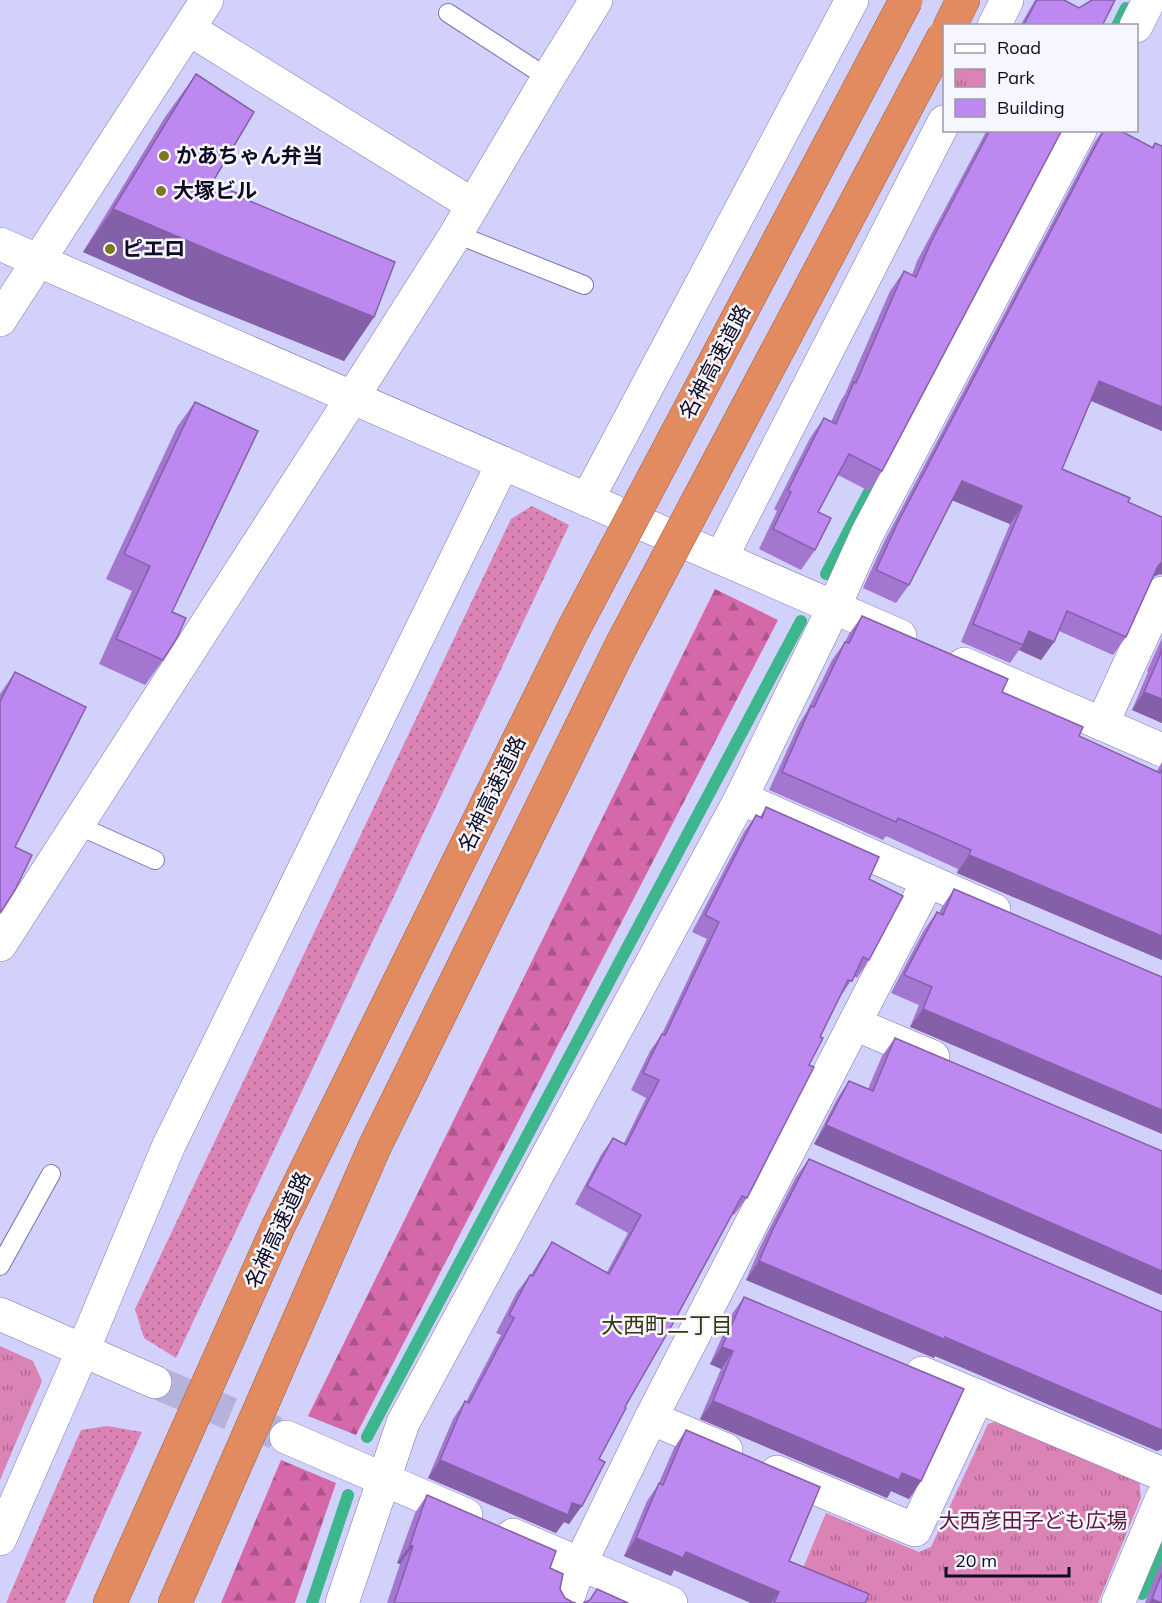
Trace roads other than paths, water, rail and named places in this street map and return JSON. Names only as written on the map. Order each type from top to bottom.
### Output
[{"type":"highway","name":"名神高速道路","points":[[110,1603],[278,1227],[573,630],[906,0]]},
{"type":"highway","points":[[951,24],[963,0]]},
{"type":"highway","points":[[175,1603],[375,1146],[621,646],[943,40]]},
{"type":"street","points":[[0,320],[207,0]]},
{"type":"street","points":[[0,945],[456,234],[596,0]]},
{"type":"street","points":[[587,500],[852,0]]},
{"type":"street","points":[[995,24],[1007,0]]},
{"type":"street","points":[[1137,24],[1149,0]]},
{"type":"street","points":[[189,29],[473,205]]},
{"type":"street","points":[[721,558],[943,126]]},
{"type":"street","points":[[342,1603],[403,1423],[741,798],[867,534],[1079,132]]},
{"type":"street","points":[[0,244],[1162,750]]},
{"type":"street","points":[[0,1539],[169,1145],[503,463]]},
{"type":"street","points":[[1102,724],[1162,593]]},
{"type":"street","points":[[741,798],[1022,921]]},
{"type":"street","points":[[566,1603],[580,1563],[651,1418],[729,1292],[799,1158],[855,1024],[928,881]]},
{"type":"street","points":[[855,1024],[964,1070]]},
{"type":"street","points":[[0,1314],[155,1382]]},
{"type":"street","points":[[891,1360],[1162,1474]]},
{"type":"street","points":[[651,1418],[915,1530],[978,1396]]},
{"type":"street","points":[[286,1437],[671,1603]]},
{"type":"street","points":[[1118,1603],[1162,1498]]},
{"type":"lane","points":[[448,13],[548,78]]},
{"type":"lane","points":[[456,234],[584,285]]},
{"type":"lane","points":[[77,825],[155,860]]},
{"type":"lane","points":[[0,1266],[51,1174]]},
{"type":"waterway","points":[[1118,24],[1126,8]]},
{"type":"waterway","points":[[826,574],[880,471]]},
{"type":"waterway","points":[[367,1437],[801,621]]},
{"type":"waterway","points":[[312,1603],[348,1495]]},
{"type":"waterway","points":[[1142,1594],[1162,1547]]},
{"type":"tunnel","points":[[155,1382],[286,1437]]},
{"type":"place","name":"かあちゃん弁当","points":[[164,156]]},
{"type":"place","name":"大塚ビル","points":[[161,191]]},
{"type":"place","name":"ピエロ","points":[[110,249]]},
{"type":"district","name":"大西町二丁目","points":[[667,1325]]},
{"type":"park label","name":"大西彦田子ども広場","points":[[1033,1521]]}]
